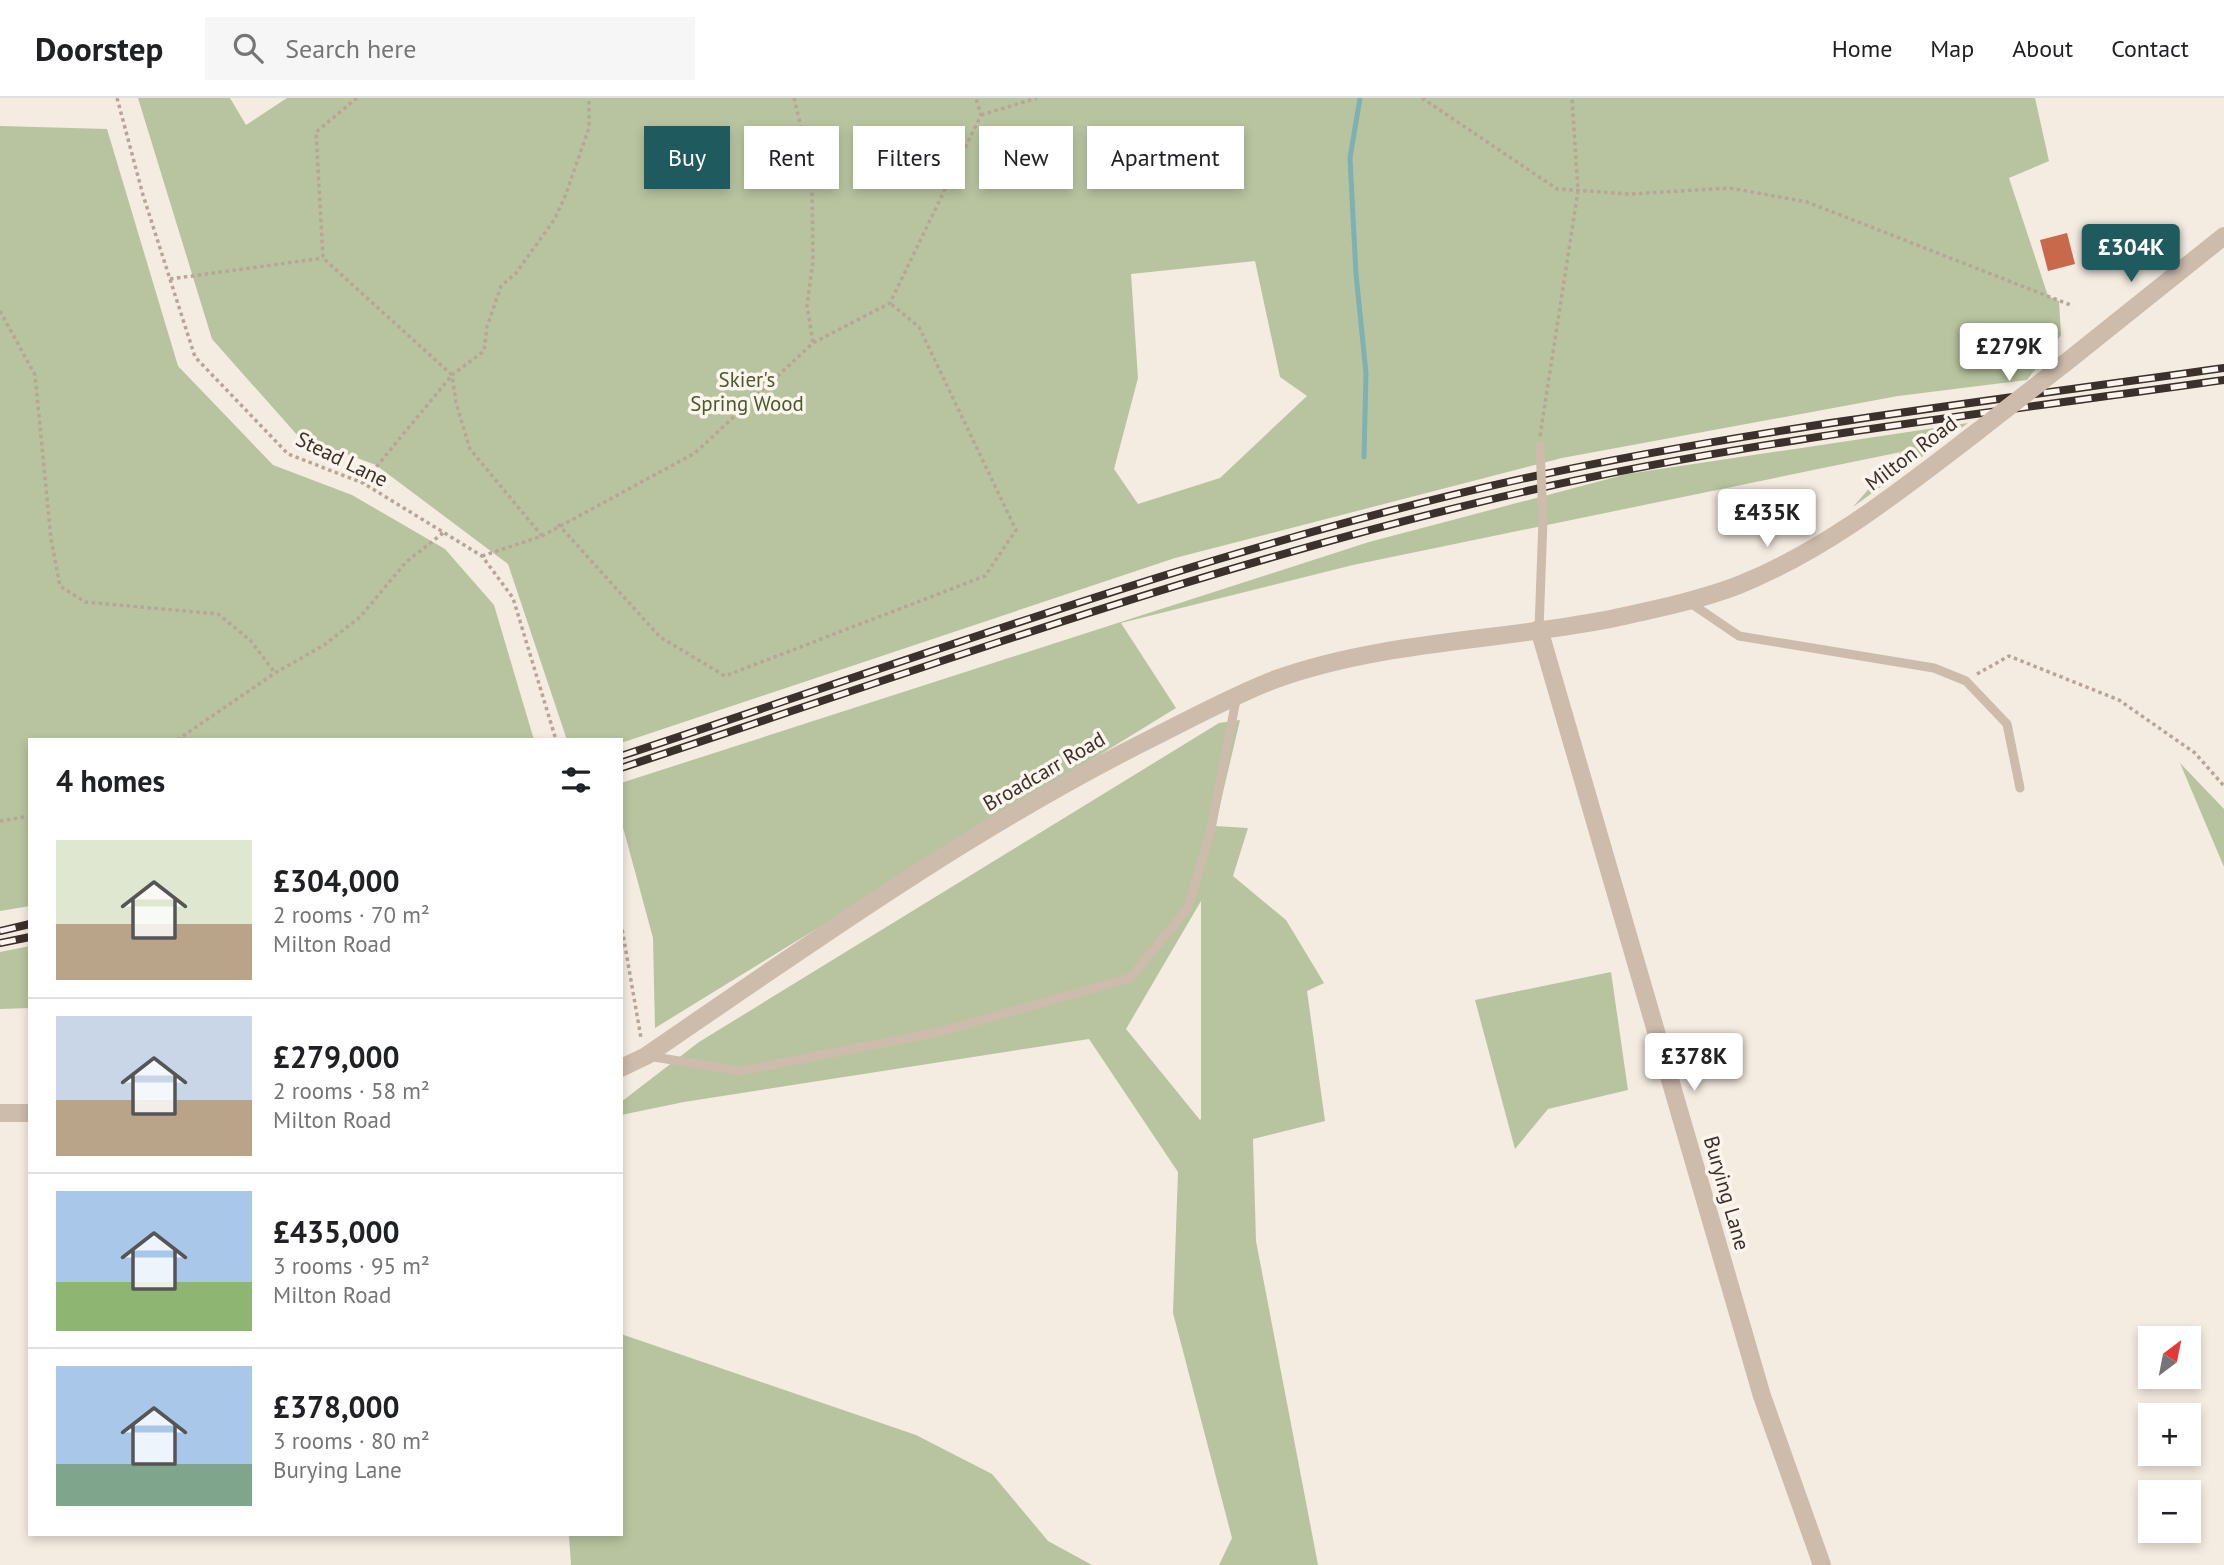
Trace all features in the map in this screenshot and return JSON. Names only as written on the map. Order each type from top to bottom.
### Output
[{"type":"street","name":"Milton Road","points":[[1539,629],[1613,618],[1737,585],[1843,531],[1978,431],[2224,236]]},
{"type":"street","name":"Broadcarr Road","points":[[623,1068],[646,1056],[843,921],[1016,812],[1111,758],[1237,695],[1278,678],[1321,666],[1411,648],[1539,629]]},
{"type":"street","name":"Burying Lane","points":[[1539,629],[1762,1396],[1822,1565]]},
{"type":"street","points":[[0,1113],[28,1113]]},
{"type":"lane","points":[[1539,629],[1543,519],[1540,446]]},
{"type":"lane","points":[[1685,600],[1739,636],[1934,668],[1966,681],[2007,724],[2021,788]]},
{"type":"lane","points":[[646,1056],[741,1071],[939,1032],[1130,978],[1188,908],[1211,829],[1237,695]]},
{"type":"path","name":"Stead Lane","points":[[117,98],[195,357],[289,454],[363,483],[482,556],[513,598],[555,738]]},
{"type":"path","points":[[357,98],[316,132],[323,258],[452,375],[456,403],[470,449],[542,536]]},
{"type":"path","points":[[363,483],[452,375],[484,351],[487,327],[501,286],[516,273],[554,220],[589,128],[589,98]]},
{"type":"path","points":[[794,98],[801,127],[797,144],[811,193],[813,261],[807,306],[813,343]]},
{"type":"path","points":[[482,556],[542,536],[558,524],[695,453],[813,343],[890,303],[981,115],[976,98]]},
{"type":"path","points":[[981,115],[1037,98]]},
{"type":"path","points":[[1422,98],[1558,189],[1630,194],[1730,188],[1807,202],[2073,306]]},
{"type":"path","points":[[1540,446],[1541,421],[1578,191],[1572,98]]},
{"type":"path","points":[[170,279],[323,258]]},
{"type":"path","points":[[558,524],[660,636],[725,676],[985,576],[1016,530],[919,327],[890,303]]},
{"type":"path","points":[[0,311],[35,375],[51,539],[60,586],[85,602],[218,614],[250,639],[275,673]]},
{"type":"path","points":[[180,738],[275,673],[324,645],[360,617],[406,562],[443,533]]},
{"type":"path","points":[[1966,681],[2009,656],[2119,700],[2195,752],[2224,786]]},
{"type":"path","points":[[0,821],[28,816]]},
{"type":"path","points":[[623,934],[646,1056]]},
{"type":"green space","name":"Skier's Spring Wood","points":[[138,98],[230,98],[246,125],[287,98],[2035,98],[2049,161],[2009,178],[2048,296],[2059,301],[2061,335],[2027,380],[1898,396],[1562,458],[1175,558],[623,742],[623,738],[566,738],[508,564],[376,465],[298,436],[212,339]],"holes":[[[1255,261],[1280,377],[1307,396],[1220,478],[1138,504],[1114,469],[1138,378],[1131,274]]]},
{"type":"green space","points":[[0,126],[107,129],[178,366],[273,465],[352,495],[445,549],[494,605],[533,738],[28,738],[28,906],[0,911]]},
{"type":"green space","points":[[1968,423],[1853,507],[1901,452],[1353,565],[1121,623],[1176,708],[655,1028],[653,938],[623,827],[623,782],[1369,542],[1627,474]]},
{"type":"green space","points":[[1240,720],[1215,826],[1248,828],[1233,876],[1286,920],[1324,983],[1307,991],[1325,1121],[1253,1139],[1256,1241],[1318,1565],[1219,1565],[1232,1538],[1173,1313],[1178,1172],[1089,1039],[684,1102],[623,1115],[623,1100],[699,1042],[1219,723]],"holes":[[[1201,901],[1201,1119],[1126,1029]]]},
{"type":"green space","points":[[2180,763],[2224,809],[2224,867]]},
{"type":"green space","points":[[28,946],[28,1008],[0,1009],[0,952]]},
{"type":"green space","points":[[1611,972],[1628,1090],[1548,1109],[1515,1149],[1475,1000]]},
{"type":"green space","points":[[623,1335],[916,1435],[992,1474],[1048,1541],[1092,1565],[571,1565],[569,1536],[623,1536]]},
{"type":"building","points":[[2067,233],[2075,264],[2048,271],[2040,240]]},
{"type":"waterway","points":[[1360,98],[1350,158],[1356,274],[1366,373],[1364,457]]},
{"type":"railway","points":[[623,755],[1070,605],[1297,536],[1411,505],[1526,478],[1699,444],[2224,368]]},
{"type":"railway","points":[[623,767],[958,655],[1184,583],[1412,519],[1527,491],[1700,456],[1787,442],[2224,380]]},
{"type":"railway","points":[[0,931],[28,924]]},
{"type":"railway","points":[[0,943],[28,937]]}]
